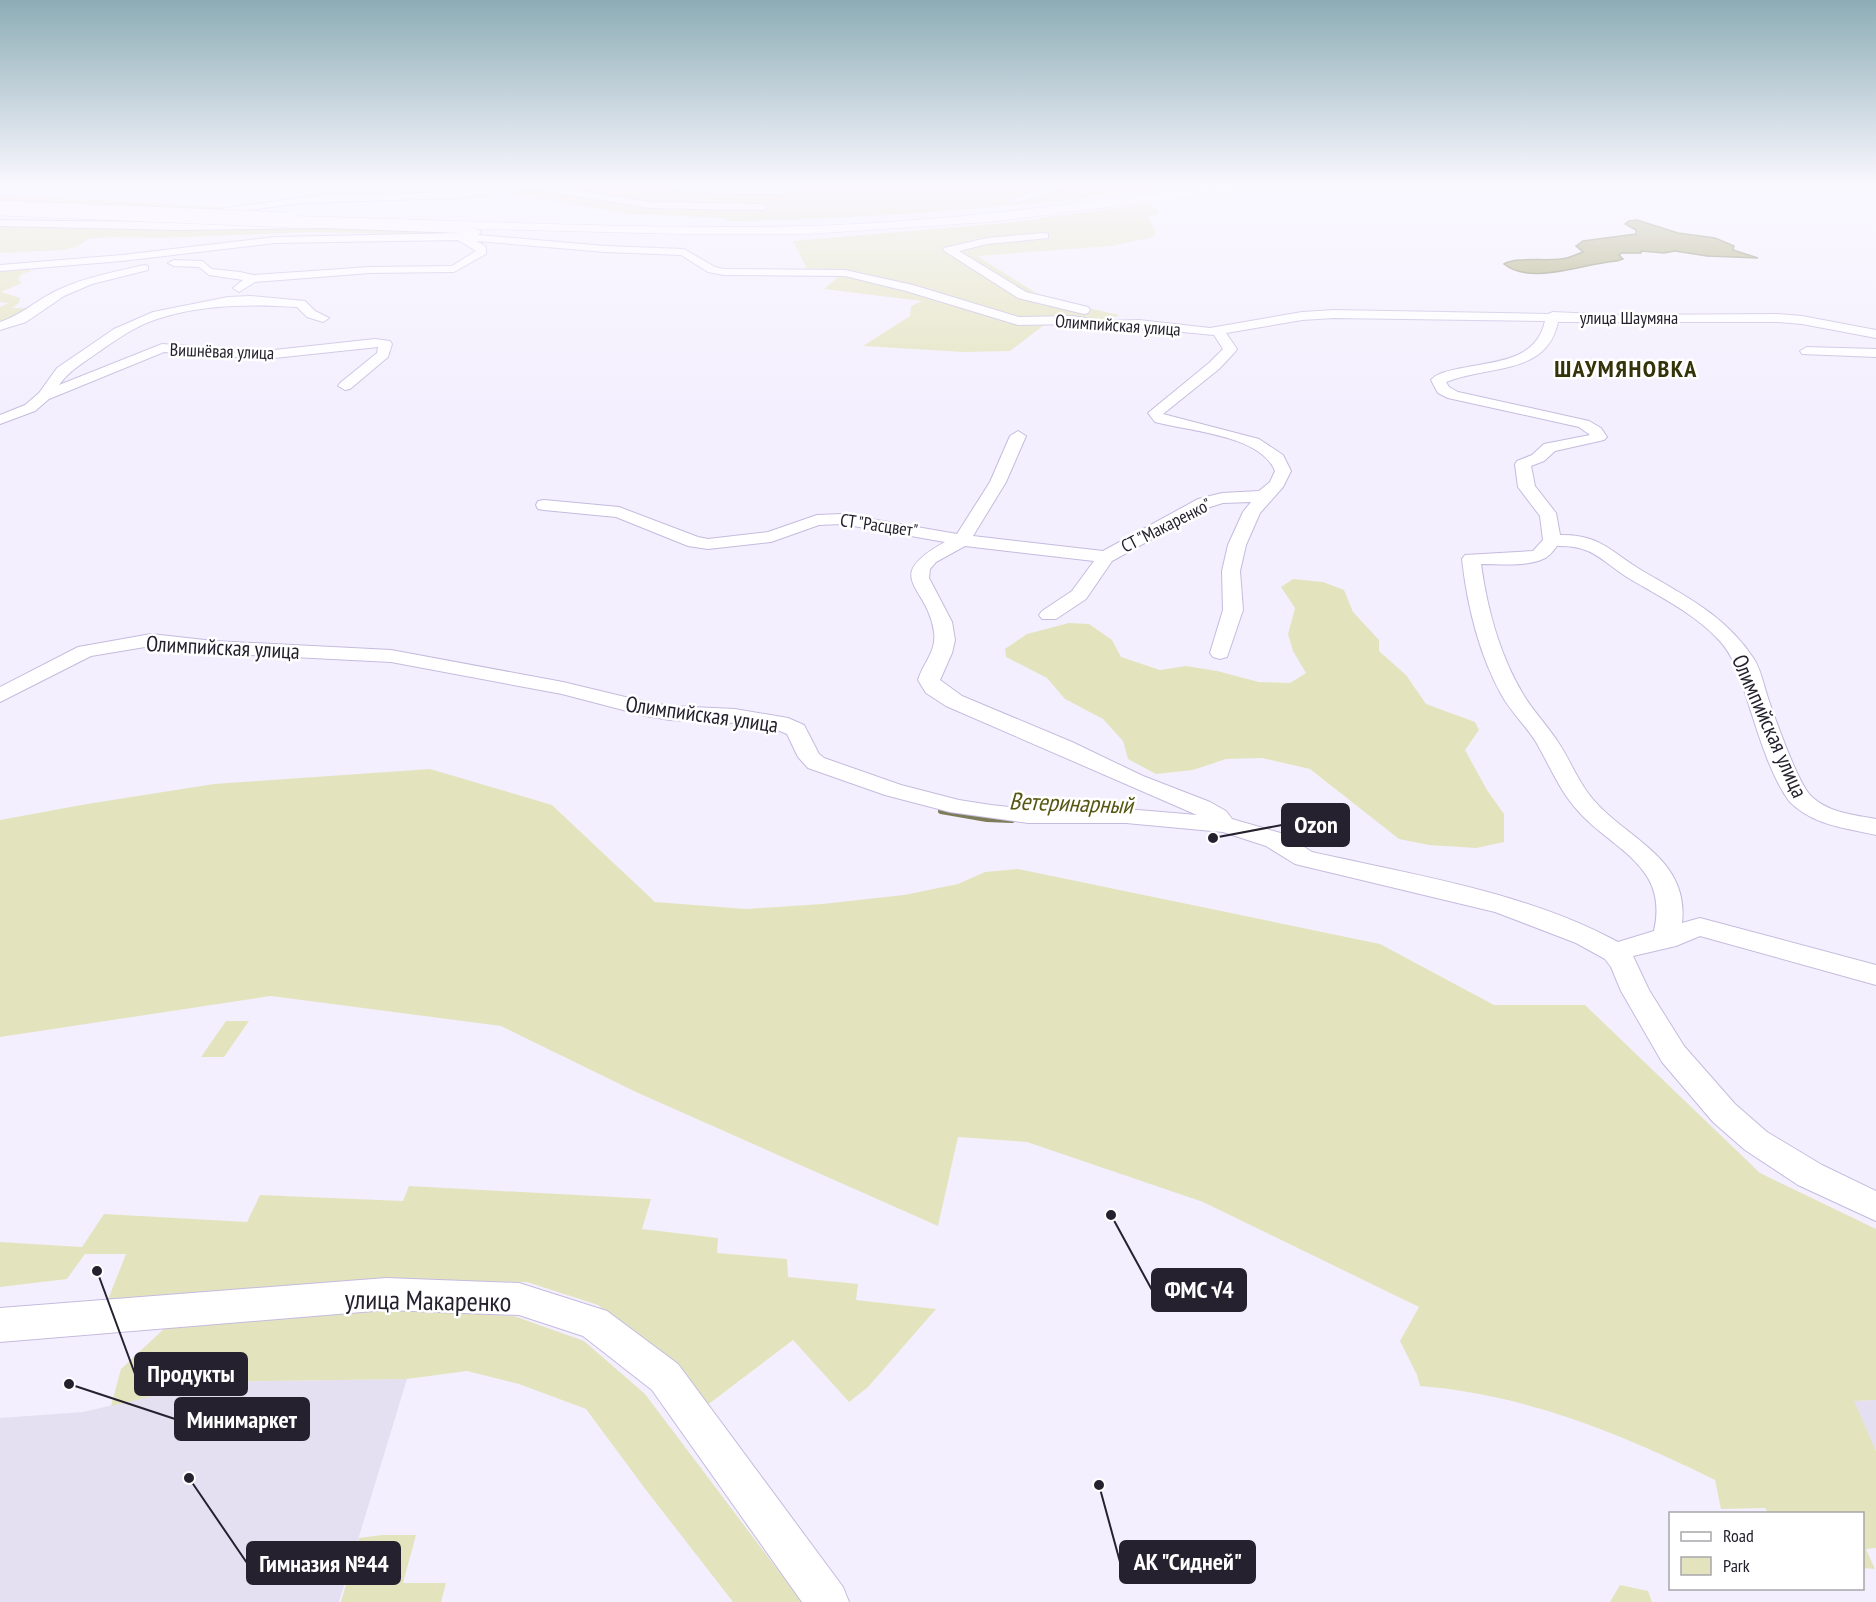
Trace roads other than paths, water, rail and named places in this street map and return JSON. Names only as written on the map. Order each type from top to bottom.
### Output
[{"type":"street","points":[[0,268],[88,261]]},
{"type":"street","points":[[0,326],[22,318],[52,297],[78,286],[137,269],[188,261]]},
{"type":"street","points":[[174,263],[202,264],[209,272],[240,275],[252,279],[370,270],[454,269],[468,261]]},
{"type":"street","name":"Олимпийская улица","points":[[696,261],[704,267],[724,272],[822,271],[862,277],[909,288],[1008,320],[1065,320],[1105,325],[1139,324],[1218,331],[1302,316],[1380,314]]},
{"type":"street","points":[[970,261],[1022,295],[1139,324]]},
{"type":"street","points":[[228,301],[230,296],[252,279]]},
{"type":"street","points":[[0,420],[20,414],[44,396],[62,371],[142,319],[228,301],[251,300],[301,304],[311,314],[324,318]]},
{"type":"street","name":"улица Шаумяна","points":[[1380,314],[1617,319],[1776,318],[1802,320],[1876,334]]},
{"type":"street","points":[[1553,316],[1552,328],[1542,348],[1491,368],[1451,372],[1438,380],[1443,390],[1453,395],[1584,424],[1596,431],[1599,437],[1550,447],[1538,458],[1523,464],[1523,482],[1529,494],[1548,516],[1552,541],[1539,555],[1522,558],[1471,559],[1473,580],[1497,660],[1512,694],[1545,740],[1587,808],[1640,854],[1659,875],[1666,887],[1671,920],[1666,939]]},
{"type":"street","points":[[1218,331],[1230,349],[1214,366],[1158,410],[1156,416],[1170,422],[1231,435],[1261,447],[1278,458],[1283,471],[1277,484],[1252,512],[1237,545],[1231,571],[1233,610],[1220,653]]},
{"type":"street","name":"Вишнёвая улица","points":[[44,396],[162,348],[265,355],[375,343],[385,344],[383,354],[345,386]]},
{"type":"street","points":[[1807,351],[1876,353]]},
{"type":"street","name":"Олимпийская улица","points":[[1018,436],[998,482],[962,540],[930,558],[921,568],[920,578],[924,589],[946,633],[943,650],[931,671],[929,680],[934,688],[954,701],[1000,719],[1135,781],[1201,807],[1217,816],[1225,825]]},
{"type":"street","name":"СТ \"Макаренко\"","points":[[1106,557],[1204,503],[1222,498],[1264,496]]},
{"type":"street","name":"СТ \"Расцвет\"","points":[[544,505],[619,512],[694,542],[726,543],[771,537],[817,520],[829,519],[943,535],[962,540],[1106,557]]},
{"type":"street","name":"Олимпийская улица","points":[[1552,541],[1575,540],[1592,544],[1622,566],[1712,621],[1725,634],[1745,662],[1770,735],[1797,795],[1803,803],[1819,814],[1876,827]]},
{"type":"street","points":[[1049,615],[1078,595],[1106,557]]},
{"type":"street","name":"Олимпийская улица","points":[[0,696],[85,651],[151,640],[214,647],[391,656],[563,688],[670,713],[735,716],[780,723],[796,730],[809,757],[816,763],[893,790],[959,807],[1028,816],[1126,816],[1225,825],[1275,840],[1304,858],[1502,905],[1586,936],[1615,952]]},
{"type":"street","points":[[1872,971],[1707,928],[1693,928],[1666,939],[1615,952],[1624,964],[1635,991],[1673,1054],[1724,1113],[1755,1142],[1810,1175],[1876,1207]]},
{"type":"street","name":"улица Макаренко","points":[[0,1325],[386,1294],[519,1299],[594,1323],[665,1377],[828,1602]]},
{"type":"waterway","name":"Ветеринарный","points":[[941,811],[987,819],[1012,820]]},
{"type":"place","name":"Ozon","points":[[1213,838]]},
{"type":"place","name":"ФМС √4","points":[[1111,1215]]},
{"type":"place","name":"Продукты","points":[[97,1271]]},
{"type":"place","name":"Минимаркет","points":[[69,1384]]},
{"type":"place","name":"Гимназия №44","points":[[189,1478]]},
{"type":"place","name":"АК \"Сидней\"","points":[[1099,1485]]},
{"type":"district","name":"ШАУМЯНОВКА","points":[[1626,368]]}]
